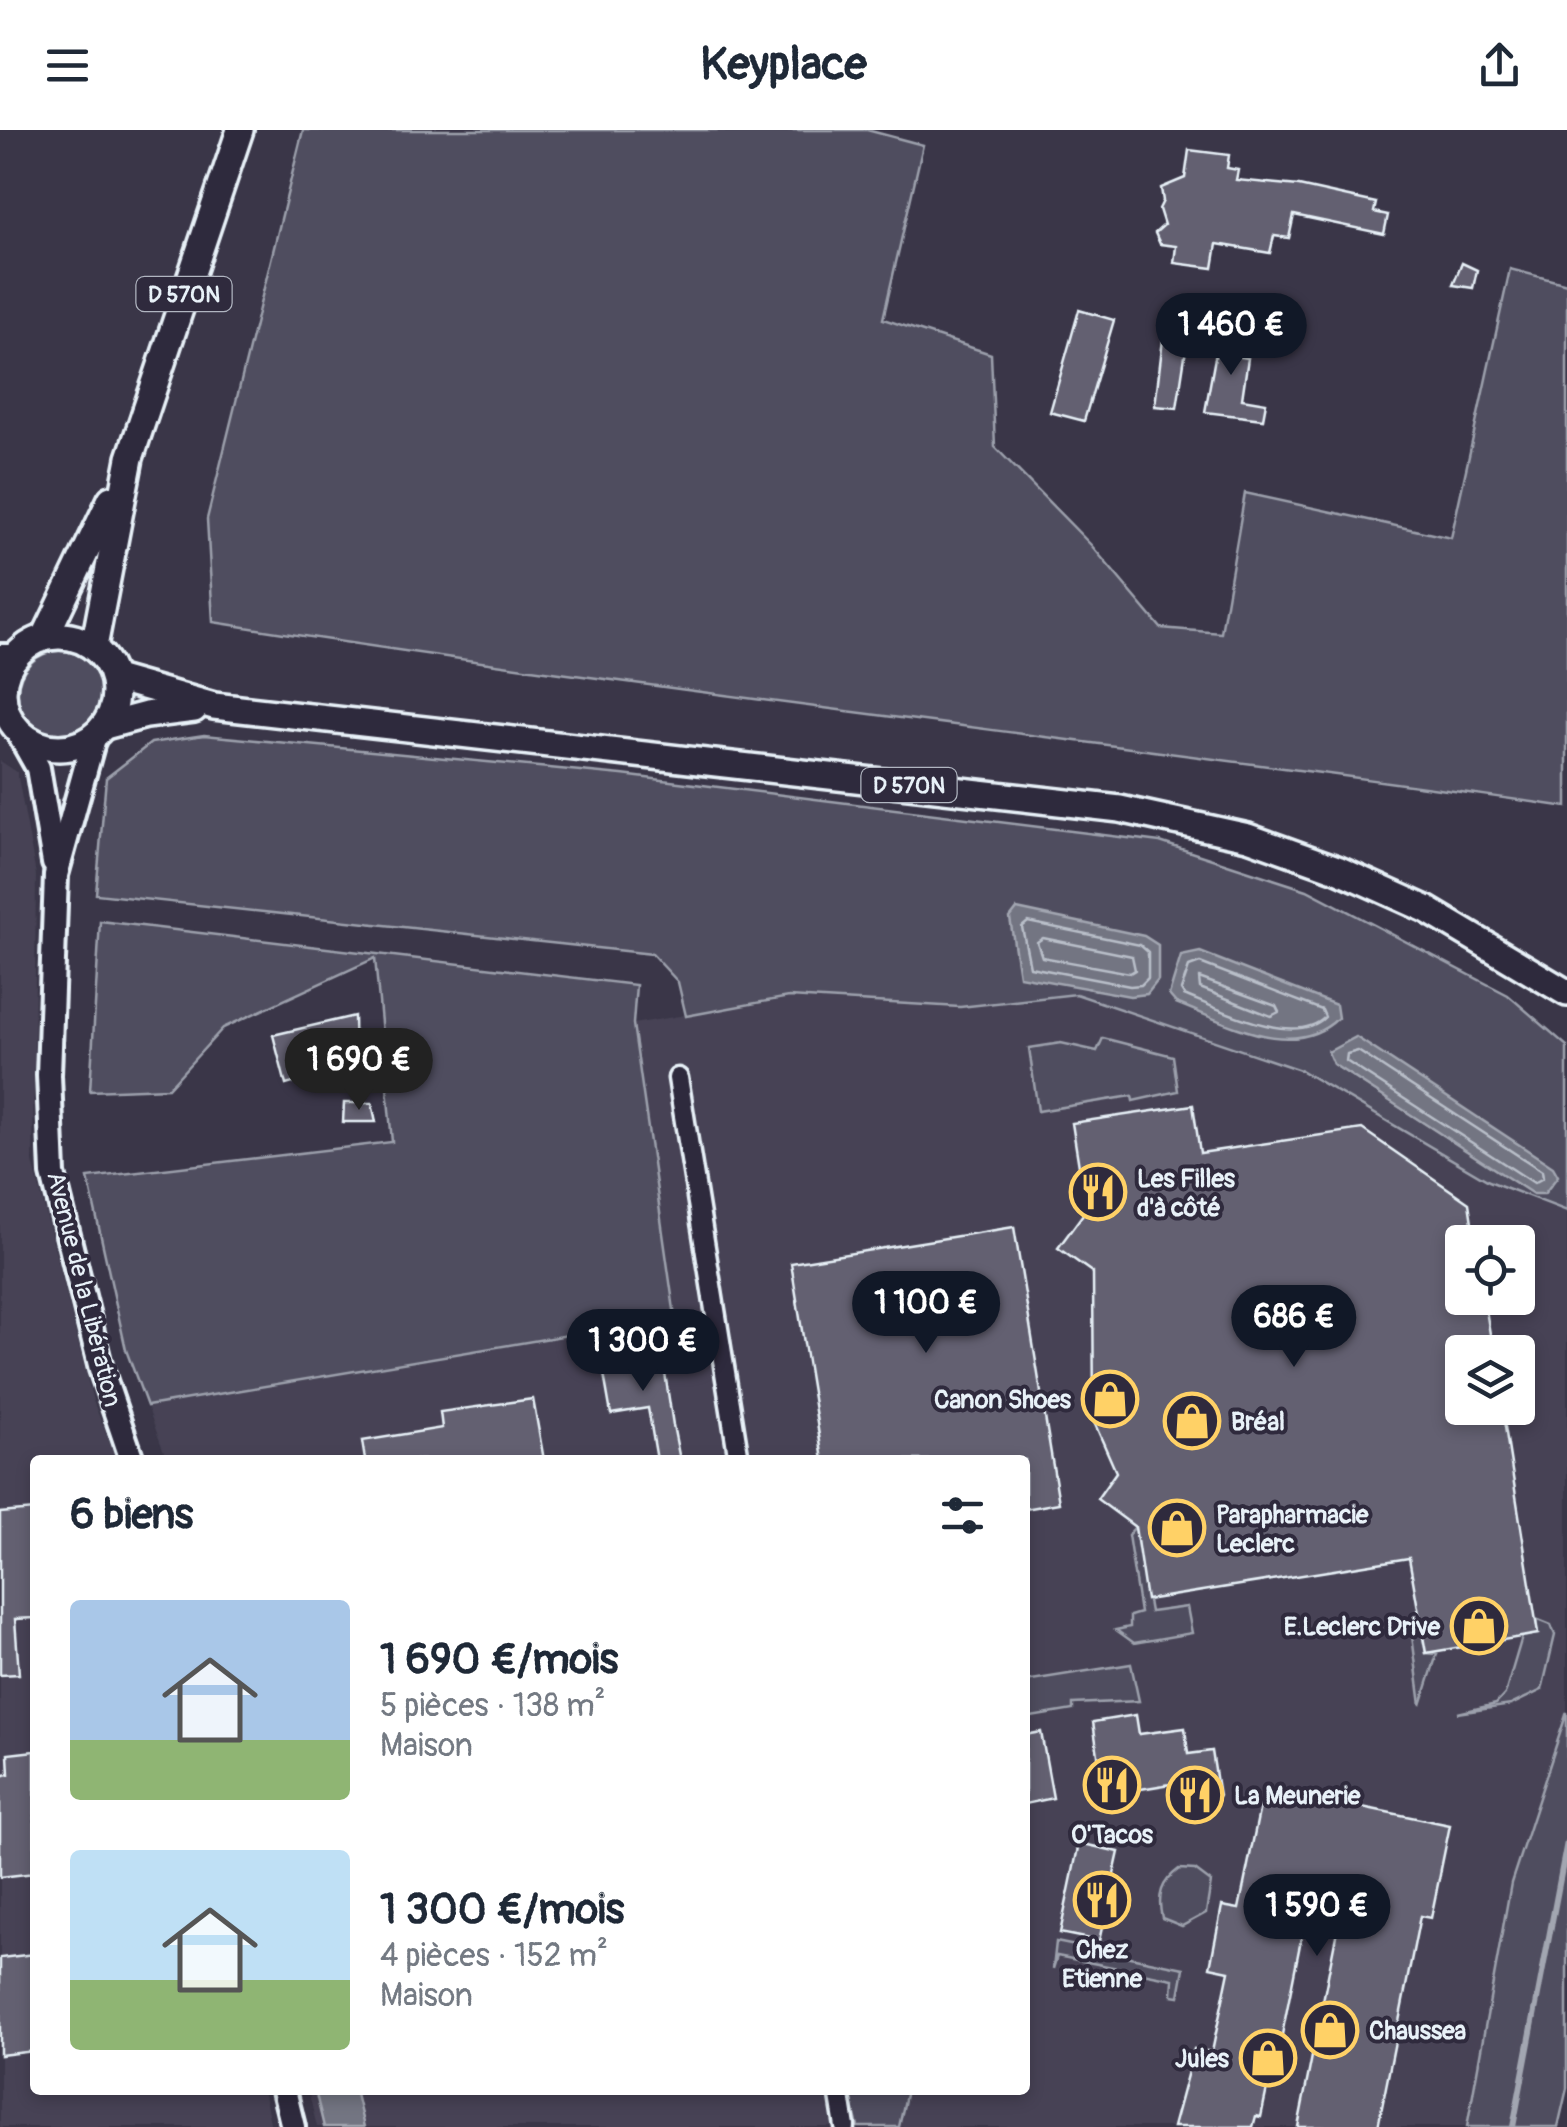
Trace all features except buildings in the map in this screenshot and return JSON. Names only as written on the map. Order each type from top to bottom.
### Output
[{"type":"main road","name":"D 570N","points":[[45,637],[130,458],[240,130]]},
{"type":"main road","name":"D 570N","points":[[94,647],[130,458]]},
{"type":"main road","points":[[62,635],[94,647],[115,678],[116,699],[99,732],[78,746],[44,747],[7,713],[2,688],[8,656],[45,637],[62,635]]},
{"type":"main road","name":"D 570N","points":[[115,678],[214,706],[1120,809],[1248,837],[1337,870],[1426,909],[1567,993]]},
{"type":"main road","name":"D 570N","points":[[99,732],[146,714],[214,706]]},
{"type":"main road","name":"Avenue de la Libération","points":[[7,713],[38,768],[56,875],[49,1075],[54,1174],[101,1368],[130,1455]]},
{"type":"main road","name":"Avenue de la Libération","points":[[56,875],[99,732]]},
{"type":"main road","points":[[285,2095],[293,2127]]},
{"type":"street","points":[[678,1078],[738,1455]]},
{"type":"street","points":[[832,2127],[836,2095]]},
{"type":"street","points":[[838,2095],[844,2127]]},
{"type":"shaded area","points":[[303,130],[867,130],[923,145],[883,319],[991,354],[995,447],[1091,545],[1161,628],[1221,633],[1245,493],[1451,538],[1510,269],[1567,284],[1567,807],[551,672],[213,622],[207,519]]},
{"type":"shaded area","points":[[60,651],[76,654],[90,663],[99,677],[99,709],[90,723],[76,732],[60,735],[44,732],[30,723],[21,709],[18,693],[21,677],[30,663],[44,654]]},
{"type":"shaded area","points":[[204,735],[622,775],[1160,842],[1307,890],[1508,995],[1567,1046],[1567,1211],[1489,1181],[1300,1070],[1076,994],[960,1007],[789,997],[686,1016],[678,982],[652,954],[96,894],[106,778],[151,743]],"holes":[[[1329,1052],[1533,1193],[1333,1064]]]},
{"type":"shaded area","points":[[0,761],[17,772],[36,875],[33,1162],[93,1401],[115,1455],[30,1455],[30,2095],[264,2095],[271,2127],[0,2127]]},
{"type":"shaded area","points":[[100,921],[636,985],[633,1024],[675,1317],[147,1406],[126,1350],[88,1178],[392,1142],[375,958],[223,1028],[168,1088],[90,1091]]},
{"type":"shaded area","points":[[1076,994],[1300,1070],[1489,1181],[1567,1211],[1567,1712],[1511,1883],[1467,2127],[317,2127],[309,2095],[1030,2095],[1030,1455],[165,1455],[147,1406],[675,1317],[633,1024],[789,997],[960,1007]]},
{"type":"shaded area","points":[[1103,1038],[1173,1056],[1178,1091],[1133,1101],[1132,1096],[1038,1111],[1029,1048],[1061,1043],[1097,1051]]},
{"type":"shaded area","points":[[1135,1527],[1150,1612],[1187,1607],[1192,1633],[1134,1643],[1116,1630],[1130,1627],[1130,1616],[1140,1613],[1128,1535]]},
{"type":"shaded area","points":[[1536,1619],[1551,1625],[1555,1635],[1542,1690],[1511,1705],[1458,1713],[1496,1704],[1505,1694],[1522,1637],[1538,1634]]},
{"type":"shaded area","points":[[1422,1633],[1426,1653],[1437,1654],[1421,1705],[1412,1636]]},
{"type":"shaded area","points":[[1131,1664],[1139,1701],[1073,1704],[1073,1710],[1030,1717],[1030,1680]]},
{"type":"shaded area","points":[[1567,1712],[1567,2088],[1558,2127],[1467,2127],[1511,1883]]},
{"type":"shaded area","points":[[1179,1869],[1195,1870],[1211,1882],[1206,1913],[1182,1926],[1162,1918],[1160,1903],[1164,1884]]},
{"type":"shaded area","points":[[1056,1942],[1184,1968],[1179,1996],[1172,1995],[1173,1979],[1057,1956],[1053,1969]]},
{"type":"shaded area","points":[[850,2095],[906,2095],[899,2127],[858,2127]]},
{"type":"water","points":[[1017,909],[1144,936],[1158,945],[1158,980],[1147,994],[1130,996],[1019,976],[1010,918]]},
{"type":"water","points":[[1200,952],[1336,1005],[1338,1018],[1320,1031],[1280,1038],[1237,1028],[1176,1003],[1169,995],[1181,956]]},
{"type":"water","points":[[1356,1037],[1553,1167],[1558,1176],[1544,1194],[1533,1194],[1333,1064],[1328,1052]]},
{"type":"water","points":[[316,2095],[356,2095],[364,2127],[324,2127]]},
{"type":"waterway","points":[[1513,2127],[1567,1842]]},
{"type":"place","name":"Les Filles d'à côté","points":[[1098,1192]]},
{"type":"place","name":"Canon Shoes","points":[[1110,1399]]},
{"type":"place","name":"Bréal","points":[[1192,1421]]},
{"type":"place","name":"Parapharmacie Leclerc","points":[[1177,1528]]},
{"type":"place","name":"E.Leclerc Drive","points":[[1479,1626]]},
{"type":"place","name":"O'Tacos","points":[[1112,1785]]},
{"type":"place","name":"La Meunerie","points":[[1195,1795]]},
{"type":"place","name":"Chez Etienne","points":[[1102,1900]]},
{"type":"place","name":"Chaussea","points":[[1330,2030]]},
{"type":"place","name":"Jules","points":[[1268,2058]]}]
